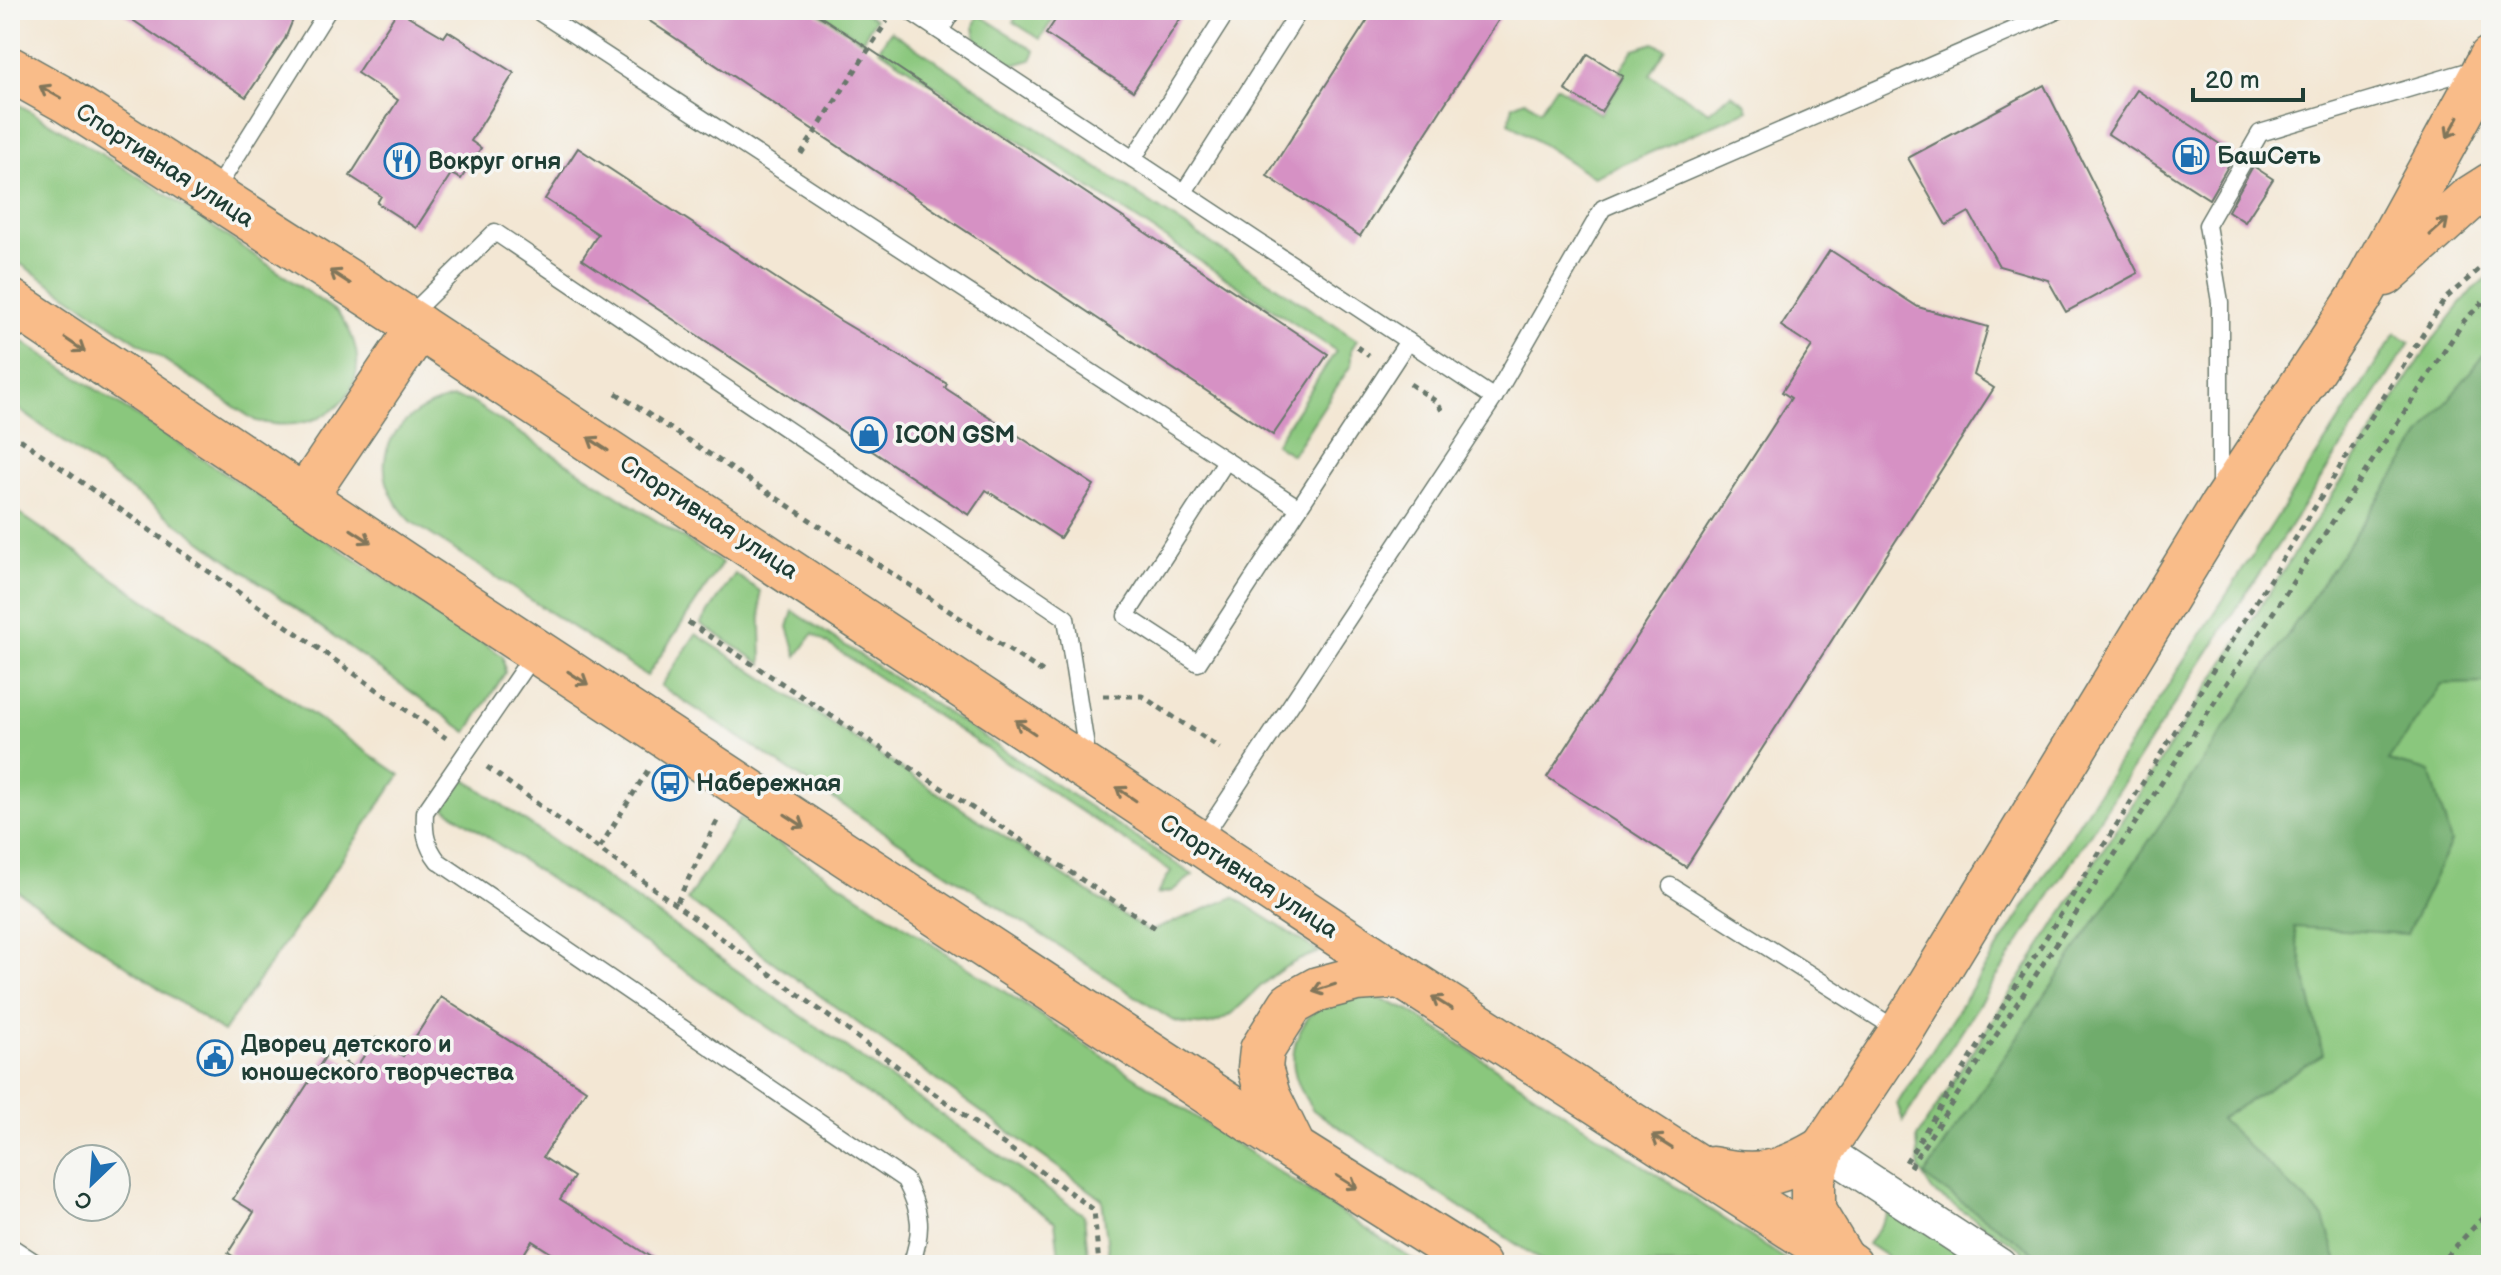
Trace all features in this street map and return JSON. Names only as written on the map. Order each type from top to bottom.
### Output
[{"type":"main road","points":[[2489,62],[2485,93],[2491,113]]},
{"type":"main road","points":[[1847,1263],[1813,1211],[1813,1179],[1823,1149],[1901,1032],[2220,509],[2360,297],[2489,62]]},
{"type":"main road","name":"Спортивная улица","points":[[10,69],[67,101],[412,323],[1401,976],[1847,1263]]},
{"type":"main road","points":[[2360,297],[2469,199],[2491,185]]},
{"type":"main road","points":[[10,301],[1294,1149],[1478,1265]]},
{"type":"main road","points":[[304,498],[412,323]]},
{"type":"main road","points":[[1294,1149],[1268,1096],[1260,1068],[1262,1050],[1272,1030],[1291,1004],[1318,989],[1356,979],[1401,976]]},
{"type":"main road","points":[[1702,1167],[1765,1176],[1792,1167],[1823,1149]]},
{"type":"street","points":[[1823,1149],[2000,1265]]},
{"type":"lane","points":[[212,195],[328,10]]},
{"type":"lane","points":[[536,10],[1299,508]]},
{"type":"lane","points":[[908,10],[1494,398]]},
{"type":"lane","points":[[940,31],[953,10]]},
{"type":"lane","points":[[1133,159],[1228,10]]},
{"type":"lane","points":[[1184,192],[1300,10]]},
{"type":"lane","points":[[1199,843],[1494,398],[1603,208],[2054,11]]},
{"type":"lane","points":[[2220,509],[2220,302],[2207,225],[2260,133],[2489,62]]},
{"type":"lane","points":[[412,323],[495,232],[1066,618],[1090,770]]},
{"type":"lane","points":[[1226,461],[1126,616],[1198,663],[1408,341]]},
{"type":"lane","points":[[536,651],[425,812],[424,831],[428,848],[438,861],[905,1180],[919,1207],[920,1240],[911,1265]]},
{"type":"lane","points":[[1671,886],[1901,1032]]},
{"type":"lane","points":[[10,1246],[39,1265]]},
{"type":"path","points":[[801,154],[894,10]]},
{"type":"path","points":[[1889,1193],[2445,299],[2491,259]]},
{"type":"path","points":[[1889,1193],[2464,321],[2491,294]]},
{"type":"path","points":[[616,393],[1079,696],[1142,696],[1220,748]]},
{"type":"path","points":[[10,432],[677,902],[1094,1210],[1099,1265]]},
{"type":"path","points":[[688,622],[1157,929]]},
{"type":"path","points":[[636,759],[660,775]]},
{"type":"path","points":[[600,847],[649,768]]},
{"type":"path","points":[[677,902],[720,815],[707,807]]},
{"type":"path","points":[[2438,1265],[2491,1209]]},
{"type":"green space","points":[[815,10],[861,10],[875,19],[862,41]]},
{"type":"green space","points":[[1021,10],[1059,10],[1040,39],[1013,22]]},
{"type":"green space","points":[[978,14],[1035,51],[1031,60],[1014,65],[976,40],[974,26]]},
{"type":"green space","points":[[891,31],[1357,340],[1351,350],[1351,365],[1292,455],[1275,444],[1336,351],[879,49]]},
{"type":"green space","points":[[1654,43],[1666,49],[1650,75],[1709,112],[1731,94],[1745,103],[1748,110],[1594,177],[1509,123],[1513,105],[1525,100],[1540,110],[1556,86],[1600,114],[1625,75],[1620,71],[1634,49]]},
{"type":"green space","points":[[10,99],[154,186],[338,313],[352,338],[357,361],[354,382],[344,399],[328,413],[308,422],[283,425],[256,421],[10,257]]},
{"type":"green space","points":[[2491,274],[2491,1265],[2046,1265],[1933,1192],[1919,1170],[1917,1137],[2432,341],[2472,290]]},
{"type":"green space","points":[[10,333],[503,656],[505,673],[467,732],[10,403]]},
{"type":"green space","points":[[2396,333],[2410,342],[1903,1121],[1897,1104]]},
{"type":"green space","points":[[2491,345],[2491,683],[2442,684],[2388,761],[2430,771],[2451,842],[2407,934],[2294,927],[2323,1054],[2220,1119],[2324,1218],[2339,1265],[2052,1265],[1924,1176],[2425,430]]},
{"type":"green space","points":[[453,398],[470,401],[722,563],[647,676],[412,522],[396,503],[387,483],[385,464],[388,446],[397,430],[411,417]]},
{"type":"green space","points":[[10,507],[400,775],[223,1032],[10,886]]},
{"type":"green space","points":[[735,574],[760,591],[762,664],[701,624]]},
{"type":"green space","points":[[793,611],[1193,875],[1172,891],[1157,894],[1171,871],[813,634],[797,656],[788,627]]},
{"type":"green space","points":[[696,634],[1149,932],[1234,897],[1319,952],[1280,970],[1237,1009],[1216,1022],[1189,1025],[1172,1020],[661,686]]},
{"type":"green space","points":[[464,778],[1084,1215],[1089,1265],[1060,1265],[1055,1222],[445,808]]},
{"type":"green space","points":[[740,818],[1421,1265],[1110,1265],[1102,1199],[687,900]]},
{"type":"green space","points":[[1370,995],[1408,1010],[1794,1265],[1548,1265],[1313,1110],[1306,1100],[1296,1079],[1293,1057],[1298,1035],[1306,1021],[1321,1007]]},
{"type":"green space","points":[[1893,1207],[1980,1265],[1900,1265],[1868,1244]]},
{"type":"building","points":[[118,10],[297,10],[285,39],[246,97]]},
{"type":"building","points":[[398,10],[444,37],[448,31],[514,73],[471,141],[481,148],[461,179],[451,174],[416,228],[377,203],[381,196],[350,176],[398,100],[357,73]]},
{"type":"building","points":[[633,10],[811,10],[1328,354],[1273,435]]},
{"type":"building","points":[[1062,10],[1186,10],[1133,91],[1046,34]]},
{"type":"building","points":[[1374,10],[1505,10],[1360,236],[1267,176]]},
{"type":"building","points":[[1588,54],[1623,76],[1601,112],[1565,90]]},
{"type":"building","points":[[2044,85],[2138,273],[2066,312],[2048,280],[1999,266],[1969,212],[1946,225],[1908,158]]},
{"type":"building","name":"БашСеть","points":[[2137,90],[2235,154],[2209,199],[2108,134]]},
{"type":"building","points":[[578,148],[841,321],[947,384],[945,388],[1094,485],[1060,538],[986,490],[969,515],[582,259],[598,234],[545,199]]},
{"type":"building","points":[[2253,166],[2273,179],[2245,222],[2228,211]]},
{"type":"building","points":[[1830,250],[1918,307],[1988,327],[1974,375],[1994,388],[1686,867],[1547,777],[1791,398],[1782,392],[1812,346],[1781,326]]},
{"type":"building","points":[[441,997],[586,1090],[543,1157],[574,1177],[560,1199],[663,1265],[570,1265],[532,1241],[517,1265],[247,1265],[228,1253],[254,1212],[233,1199],[329,1051],[355,1069],[376,1038],[403,1056]]},
{"type":"place","name":"БашСеть","points":[[2191,156]]},
{"type":"place","name":"Вокруг огня","points":[[402,161]]},
{"type":"place","name":"ICON GSM","points":[[869,435]]},
{"type":"place","name":"Набережная","points":[[670,783]]},
{"type":"place","name":"Дворец детского и юношеского творчества","points":[[215,1058]]}]
